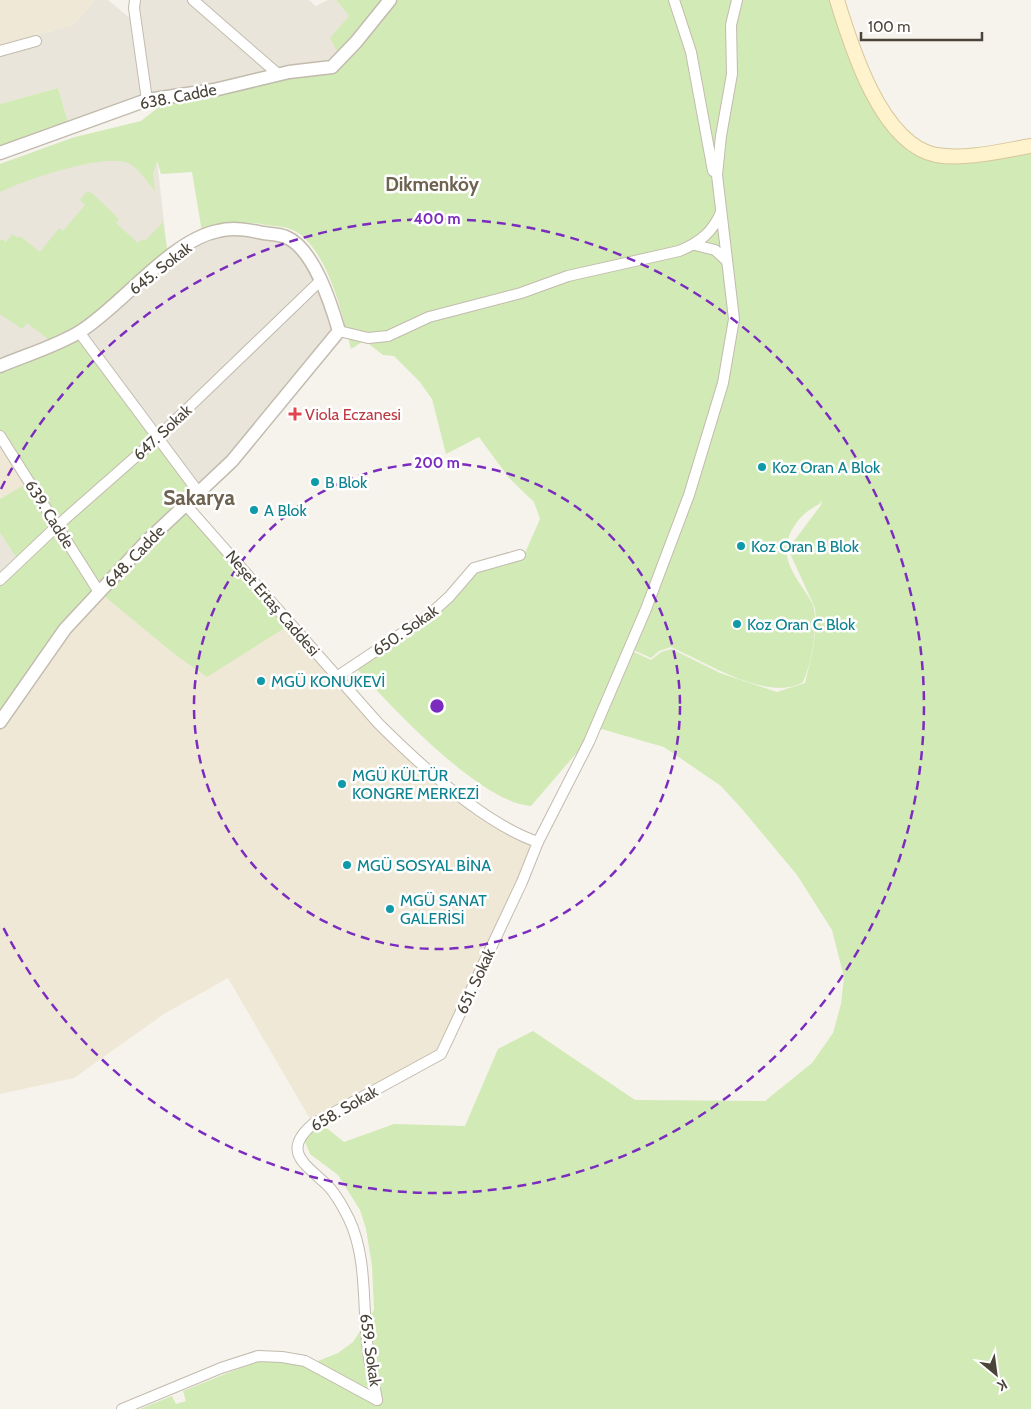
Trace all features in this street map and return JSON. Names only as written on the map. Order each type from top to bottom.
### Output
[{"type":"main road","points":[[837,0],[871,93],[895,126],[914,143],[929,152],[944,156],[995,152],[1031,146]]},
{"type":"street","points":[[135,0],[134,8],[147,100]]},
{"type":"street","points":[[193,0],[278,74]]},
{"type":"street","name":"638. Cadde","points":[[0,153],[147,100],[214,90],[278,74],[332,67],[356,42],[390,0]]},
{"type":"street","points":[[674,0],[691,52],[721,212]]},
{"type":"street","points":[[339,331],[368,338],[388,336],[429,317],[521,293],[568,276],[679,251],[695,245],[710,231],[721,212],[717,175],[718,159],[732,74],[731,25],[737,0]]},
{"type":"street","points":[[0,51],[36,41]]},
{"type":"street","name":"651. Sokak","points":[[441,1054],[522,882],[538,842],[589,742],[646,609],[688,496],[723,382],[734,318],[721,212]]},
{"type":"street","name":"645. Sokak","points":[[0,366],[80,332],[106,313],[165,261],[186,246],[217,231],[236,229],[286,237],[306,255],[320,281],[339,331]]},
{"type":"street","points":[[695,245],[715,250],[727,261]]},
{"type":"street","name":"647. Sokak","points":[[0,580],[57,526],[156,438],[320,281]]},
{"type":"street","name":"648. Cadde","points":[[0,722],[66,629],[146,542],[232,461],[339,331]]},
{"type":"street","points":[[80,332],[156,438],[199,493]]},
{"type":"street","name":"639. Cadde","points":[[0,436],[99,592]]},
{"type":"street","name":"Neşet Ertaş Caddesi","points":[[186,505],[338,676],[378,724],[432,773],[496,822],[520,836],[538,842]]},
{"type":"street","name":"650. Sokak","points":[[338,676],[428,616],[449,597],[474,568],[520,555]]},
{"type":"street","name":"658. Sokak","points":[[327,1184],[310,1171],[300,1157],[298,1151],[299,1141],[304,1132],[313,1124],[441,1054]]},
{"type":"street","name":"659. Sokak","points":[[327,1184],[349,1219],[356,1238],[363,1274],[368,1350],[378,1400]]},
{"type":"street","name":"659. Sokak","points":[[122,1409],[239,1361],[270,1356],[304,1361],[378,1400]]},
{"type":"street","points":[[370,1409],[378,1400]]},
{"type":"shaded area","points":[[0,0],[95,0],[73,25],[0,45]]},
{"type":"shaded area","points":[[95,0],[108,0],[136,23],[135,0],[309,0],[316,6],[328,0],[336,0],[349,16],[331,38],[341,59],[147,100],[69,126],[58,88],[0,104],[0,45],[73,25]]},
{"type":"shaded area","points":[[75,137],[157,160],[167,249],[172,256],[217,231],[272,234],[306,255],[339,331],[199,493],[0,366],[0,164]]},
{"type":"shaded area","points":[[0,445],[30,482],[0,499]]},
{"type":"shaded area","points":[[0,533],[19,562],[0,580]]},
{"type":"shaded area","points":[[99,592],[200,673],[291,624],[378,723],[462,797],[538,842],[441,1053],[313,1124],[228,978],[164,1014],[74,1078],[0,1094],[0,722]]},
{"type":"green space","points":[[336,0],[384,0],[341,59],[330,38],[349,16]]},
{"type":"green space","points":[[398,0],[831,0],[870,95],[930,154],[1031,148],[1031,1409],[140,1409],[172,1396],[176,1404],[186,1401],[183,1391],[262,1359],[308,1365],[338,1353],[353,1342],[374,1310],[372,1266],[366,1229],[360,1210],[338,1175],[310,1154],[304,1139],[319,1122],[344,1142],[394,1124],[465,1126],[498,1049],[533,1031],[635,1100],[765,1101],[812,1063],[833,1033],[841,1004],[844,977],[832,930],[797,875],[721,786],[664,747],[598,728],[531,806],[510,801],[462,771],[414,728],[357,669],[433,615],[471,574],[506,557],[525,553],[540,519],[534,502],[509,478],[479,437],[446,454],[432,399],[419,381],[394,356],[383,355],[369,344],[362,342],[351,349],[332,283],[315,251],[305,239],[287,228],[249,223],[218,226],[202,232],[192,172],[161,174],[157,161],[153,174],[155,191],[132,165],[116,161],[64,169],[0,192],[0,164],[75,137],[141,121],[164,103],[243,90],[290,77],[333,71],[357,48]],"holes":[[[822,500],[821,505],[788,549],[815,608],[816,617],[815,636],[812,655],[805,683],[777,692],[720,673],[672,649],[661,652],[651,660],[630,650],[629,648],[651,658],[659,651],[671,647],[736,678],[755,684],[789,687],[803,682],[814,642],[814,610],[812,603],[791,567],[788,559],[787,543],[797,521]]]},
{"type":"green space","points":[[58,88],[69,126],[0,151],[0,104]]},
{"type":"green space","points":[[87,191],[93,194],[119,219],[116,223],[138,243],[143,239],[145,241],[163,222],[167,249],[172,256],[80,332],[199,493],[186,505],[291,624],[207,677],[177,656],[99,592],[0,722],[0,580],[19,562],[0,533],[0,499],[29,482],[0,436],[0,366],[53,343],[27,323],[22,329],[0,314],[0,240],[6,242],[12,234],[18,238],[20,236],[40,252],[59,228],[63,231],[85,205],[80,200]]},
{"type":"place","name":"Viola Eczanesi","points":[[295,414]]},
{"type":"place","name":"Koz Oran A Blok","points":[[762,467]]},
{"type":"place","name":"B Blok","points":[[315,482]]},
{"type":"place","name":"A Blok","points":[[254,510]]},
{"type":"place","name":"Koz Oran B Blok","points":[[741,546]]},
{"type":"place","name":"Koz Oran C Blok","points":[[737,624]]},
{"type":"place","name":"MGÜ KONUKEVİ","points":[[261,681]]},
{"type":"place","name":"MGÜ KÜLTÜR KONGRE MERKEZİ","points":[[342,784]]},
{"type":"place","name":"MGÜ SOSYAL BİNA","points":[[347,865]]},
{"type":"place","name":"MGÜ SANAT GALERİSİ","points":[[390,909]]},
{"type":"district","name":"Dikmenköy","points":[[432,184]]},
{"type":"district","name":"Sakarya","points":[[199,498]]}]
